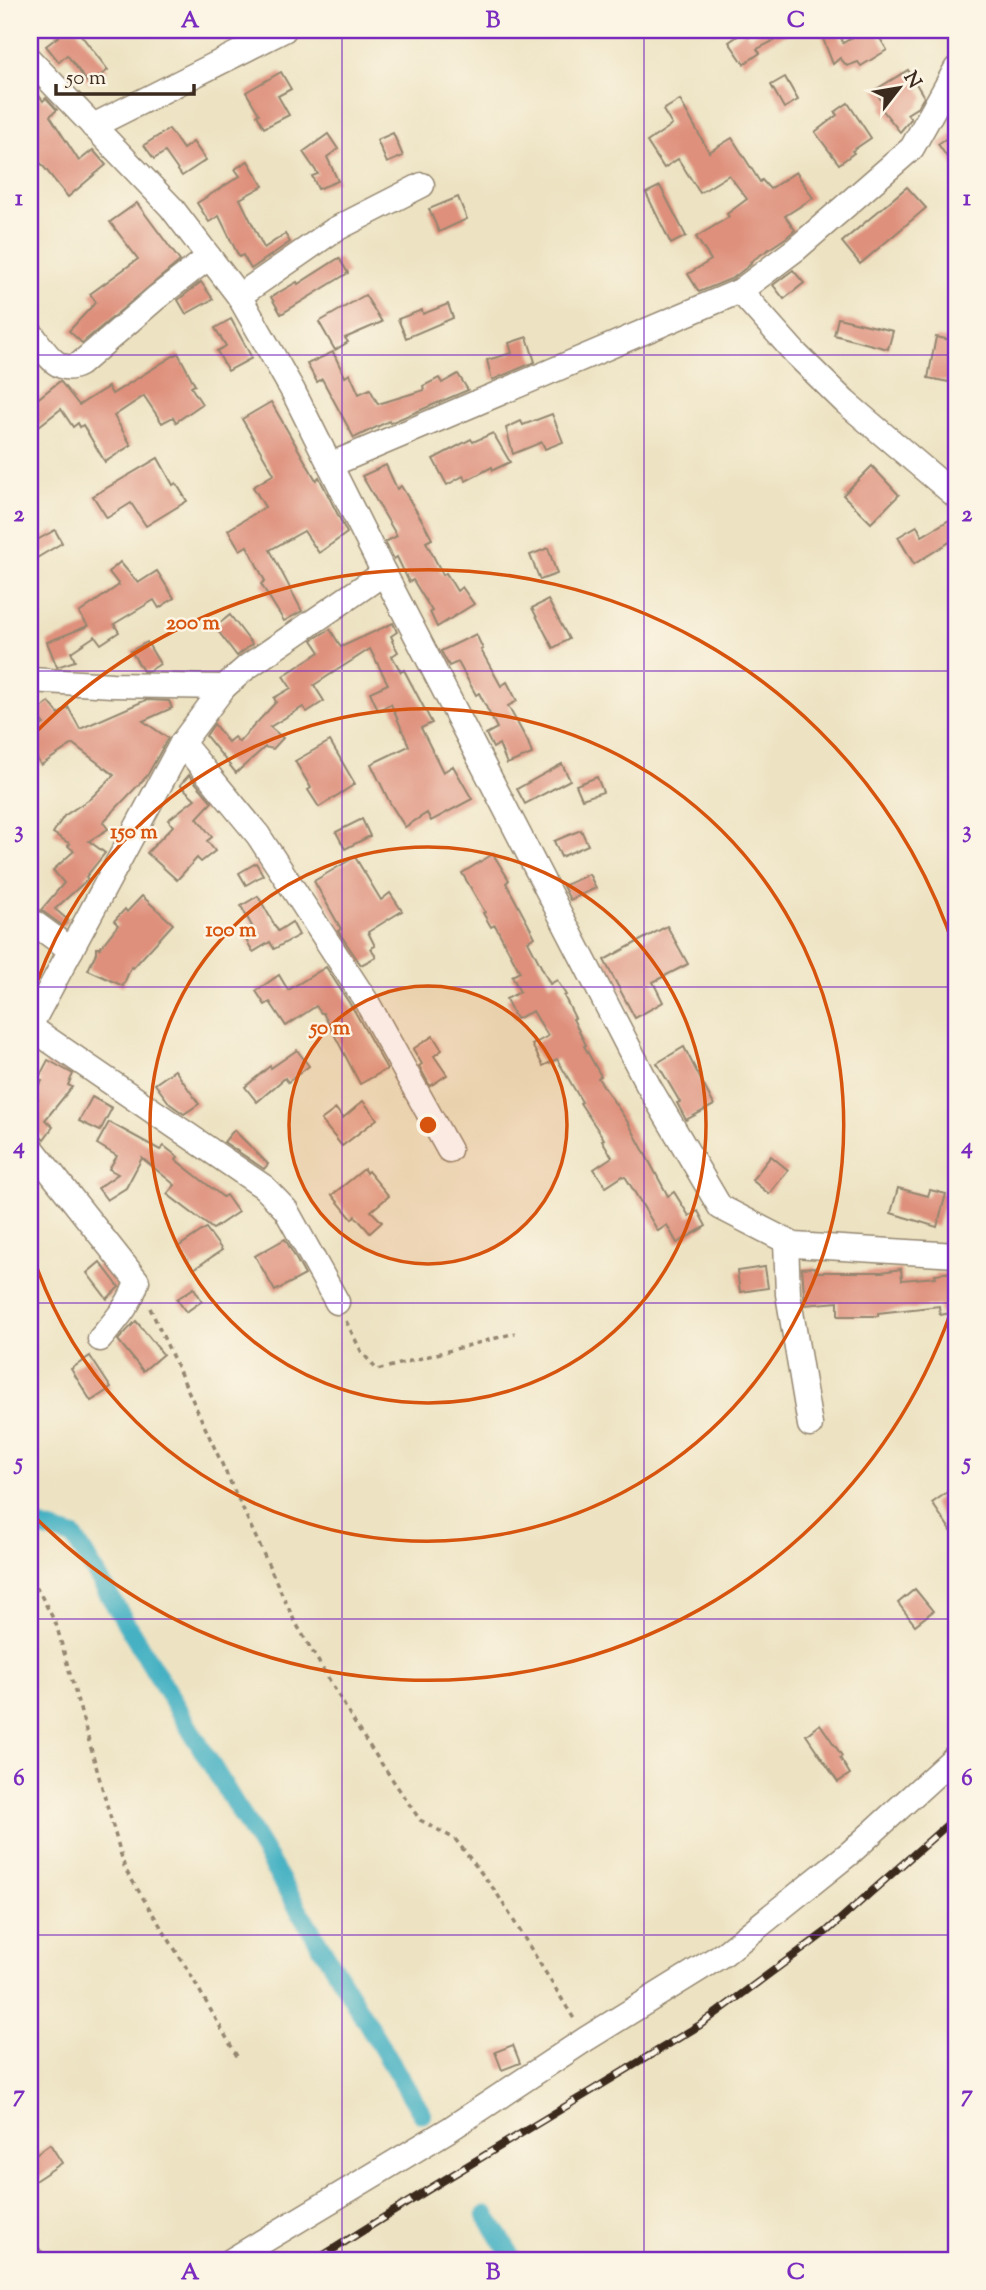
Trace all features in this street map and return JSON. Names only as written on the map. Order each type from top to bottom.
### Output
[{"type":"street","points":[[93,126],[284,30]]},
{"type":"street","points":[[30,60],[171,207],[239,296],[293,391],[648,1085],[720,1207],[794,1245],[956,1255]]},
{"type":"street","points":[[330,465],[740,291],[796,248],[912,148],[956,69]]},
{"type":"street","points":[[239,296],[334,230],[422,185]]},
{"type":"street","points":[[30,332],[54,362],[63,368],[72,368],[209,257]]},
{"type":"street","points":[[740,291],[796,354],[845,402],[956,496]]},
{"type":"street","points":[[337,1302],[286,1210],[264,1187],[30,1026],[182,743],[224,687],[247,667],[384,573]]},
{"type":"street","points":[[30,680],[224,687]]},
{"type":"street","points":[[182,743],[258,835],[368,1004],[449,1150]]},
{"type":"street","points":[[30,920],[71,950]]},
{"type":"street","points":[[30,1146],[137,1281],[127,1304],[100,1339]]},
{"type":"street","points":[[786,1241],[788,1294],[810,1425]]},
{"type":"street","points":[[232,2260],[450,2129],[586,2039],[725,1953],[851,1852],[956,1756]]},
{"type":"path","points":[[137,1281],[294,1620],[353,1721],[419,1820],[455,1839],[496,1892],[586,2039]]},
{"type":"path","points":[[337,1302],[361,1351],[377,1370],[515,1333]]},
{"type":"path","points":[[30,1579],[56,1624],[125,1869],[238,2057]]},
{"type":"building","points":[[54,30],[77,30],[108,70],[89,84],[67,55],[59,62],[46,46],[59,36]]},
{"type":"building","points":[[763,30],[795,30],[757,49],[760,53],[744,64],[729,42],[745,31],[749,37]]},
{"type":"building","points":[[838,30],[843,43],[865,30],[875,30],[887,50],[861,66],[858,62],[847,66],[840,58],[833,64],[822,36]]},
{"type":"building","points":[[908,70],[924,97],[918,107],[907,114],[911,119],[900,132],[881,108],[884,105],[875,90]]},
{"type":"building","points":[[281,72],[291,89],[278,96],[289,115],[264,128],[246,92]]},
{"type":"building","points":[[785,77],[798,100],[784,108],[771,85]]},
{"type":"building","points":[[30,83],[43,101],[46,98],[57,110],[50,116],[79,161],[93,150],[106,165],[68,197],[30,150],[30,142],[38,136],[30,127]]},
{"type":"building","points":[[680,100],[709,152],[732,138],[760,182],[762,180],[770,189],[796,172],[813,198],[785,216],[795,230],[787,237],[750,262],[751,264],[733,278],[699,292],[688,274],[711,260],[696,237],[729,217],[727,214],[747,199],[729,175],[700,193],[678,159],[664,168],[647,142],[672,125],[663,110]]},
{"type":"building","points":[[848,103],[871,138],[839,164],[815,132]]},
{"type":"building","points":[[169,129],[183,149],[193,142],[206,160],[182,176],[165,152],[154,159],[144,145]]},
{"type":"building","points":[[956,132],[956,170],[938,144]]},
{"type":"building","points":[[393,133],[403,156],[387,163],[377,140]]},
{"type":"building","points":[[328,134],[338,149],[327,157],[338,181],[318,189],[312,176],[318,174],[303,152]]},
{"type":"building","points":[[248,161],[263,186],[240,199],[264,248],[285,234],[290,242],[251,269],[243,255],[239,257],[219,216],[209,222],[197,203],[240,176],[235,169]]},
{"type":"building","points":[[660,186],[686,236],[671,244],[646,193]]},
{"type":"building","points":[[907,187],[926,208],[860,264],[842,242]]},
{"type":"building","points":[[458,197],[467,219],[439,232],[429,209]]},
{"type":"building","points":[[137,203],[180,261],[82,343],[69,331],[96,302],[90,294],[138,259],[110,222]]},
{"type":"building","points":[[339,258],[348,273],[281,314],[271,297],[297,282],[298,284]]},
{"type":"building","points":[[793,270],[804,283],[784,299],[773,285]]},
{"type":"building","points":[[201,282],[213,299],[186,314],[178,300]]},
{"type":"building","points":[[365,295],[382,322],[345,338],[348,342],[335,350],[319,322]]},
{"type":"building","points":[[448,304],[453,318],[406,338],[398,319],[422,310],[423,314]]},
{"type":"building","points":[[838,318],[893,331],[888,349],[834,335]]},
{"type":"building","points":[[231,319],[252,358],[228,371],[217,351],[226,346],[215,328]]},
{"type":"building","points":[[527,337],[535,362],[492,380],[487,360],[512,353],[509,343]]},
{"type":"building","points":[[936,337],[956,341],[949,382],[928,378]]},
{"type":"building","points":[[333,352],[345,377],[350,374],[359,394],[370,389],[378,404],[424,390],[423,386],[439,378],[442,383],[458,374],[468,390],[354,438],[322,379],[317,382],[307,364]]},
{"type":"building","points":[[178,353],[195,385],[191,387],[202,404],[176,422],[173,417],[162,423],[144,396],[114,416],[131,445],[105,462],[83,425],[80,427],[78,423],[73,427],[61,409],[30,433],[30,405],[60,381],[79,405],[108,387],[112,394]]},
{"type":"building","points":[[271,402],[316,480],[319,477],[347,533],[319,553],[304,531],[270,550],[302,611],[284,621],[261,584],[265,581],[247,546],[240,550],[228,530],[265,507],[253,487],[274,474],[242,419]]},
{"type":"building","points":[[552,414],[563,442],[545,449],[542,442],[513,454],[506,428],[521,421],[523,425]]},
{"type":"building","points":[[493,433],[510,462],[493,470],[492,467],[466,481],[463,476],[447,485],[433,459],[471,439],[473,442]]},
{"type":"building","points":[[158,458],[173,485],[176,483],[187,501],[146,526],[131,503],[107,518],[93,496]]},
{"type":"building","points":[[386,465],[397,489],[401,486],[432,539],[426,542],[443,575],[446,573],[457,591],[462,587],[474,604],[437,627],[430,612],[432,611],[413,580],[409,582],[397,557],[394,559],[385,542],[397,536],[362,476]]},
{"type":"building","points":[[872,466],[899,495],[871,523],[843,495]]},
{"type":"building","points":[[956,516],[956,538],[914,564],[898,537],[917,526],[922,536]]},
{"type":"building","points":[[55,530],[62,543],[30,562],[30,544]]},
{"type":"building","points":[[548,548],[557,574],[540,580],[530,555]]},
{"type":"building","points":[[120,562],[138,583],[157,571],[174,598],[159,608],[154,600],[114,624],[119,632],[101,644],[95,636],[71,652],[75,661],[57,667],[47,642],[88,626],[79,613],[119,585],[109,572]]},
{"type":"building","points":[[548,600],[569,639],[553,648],[532,608]]},
{"type":"building","points":[[230,615],[252,644],[237,656],[215,627]]},
{"type":"building","points":[[393,623],[397,632],[391,636],[398,652],[392,656],[401,672],[404,670],[432,723],[421,728],[443,772],[453,766],[472,799],[431,821],[427,813],[405,827],[371,764],[409,746],[391,704],[378,710],[370,692],[388,684],[370,649],[314,685],[324,701],[307,712],[303,707],[270,727],[283,738],[273,749],[265,747],[236,773],[206,736],[214,724],[228,742],[234,737],[239,742],[276,702],[274,698],[291,688],[283,676],[320,652],[312,640],[330,629],[341,647]]},
{"type":"building","points":[[476,634],[483,649],[481,650],[501,686],[507,682],[517,701],[508,706],[532,754],[507,764],[499,744],[493,748],[486,734],[497,728],[479,693],[476,695],[458,662],[449,666],[441,651]]},
{"type":"building","points":[[147,642],[160,664],[149,671],[143,671],[131,651]]},
{"type":"building","points":[[146,700],[169,701],[172,708],[143,721],[168,738],[147,776],[103,822],[108,829],[89,841],[105,853],[86,877],[88,879],[55,909],[68,920],[63,926],[41,910],[64,883],[53,870],[74,851],[68,846],[70,844],[53,833],[64,816],[91,798],[114,775],[73,744],[41,765],[30,747],[30,733],[44,724],[35,714],[49,702],[59,714],[68,707],[80,729]]},
{"type":"building","points":[[330,741],[355,784],[319,807],[295,761]]},
{"type":"building","points":[[562,764],[570,780],[525,804],[517,789]]},
{"type":"building","points":[[189,775],[212,802],[197,818],[212,837],[207,841],[215,851],[201,862],[197,858],[177,880],[147,853],[173,826],[168,820],[195,799],[180,785]]},
{"type":"building","points":[[597,777],[603,792],[582,799],[576,785]]},
{"type":"building","points":[[362,819],[370,836],[345,849],[336,832]]},
{"type":"building","points":[[581,830],[588,845],[561,857],[554,841]]},
{"type":"building","points":[[493,854],[509,880],[506,883],[535,937],[528,941],[550,984],[557,980],[566,995],[564,996],[575,1018],[573,1019],[586,1045],[584,1046],[601,1076],[598,1078],[629,1124],[668,1196],[674,1192],[689,1216],[698,1211],[706,1226],[677,1243],[667,1225],[658,1231],[626,1178],[623,1176],[606,1187],[594,1169],[612,1157],[602,1140],[604,1139],[580,1103],[582,1102],[557,1059],[543,1066],[532,1045],[548,1036],[533,1011],[516,1019],[506,999],[520,992],[512,976],[520,972],[495,925],[491,927],[462,873]]},
{"type":"building","points":[[355,857],[381,900],[390,893],[402,911],[368,932],[375,946],[371,948],[376,957],[361,965],[338,931],[341,929],[314,881]]},
{"type":"building","points":[[256,863],[263,875],[246,885],[239,873]]},
{"type":"building","points":[[589,874],[596,888],[570,900],[563,886]]},
{"type":"building","points":[[142,896],[173,924],[133,968],[131,967],[123,986],[88,970],[96,948],[100,948],[118,925],[114,921]]},
{"type":"building","points":[[258,896],[278,931],[292,922],[299,935],[274,949],[270,942],[253,952],[244,936],[254,930],[241,906]]},
{"type":"building","points":[[667,926],[688,964],[653,982],[663,1002],[635,1018],[604,960]]},
{"type":"building","points":[[326,967],[387,1069],[360,1084],[323,1013],[316,1006],[286,1026],[270,1002],[265,1005],[256,991],[279,975],[288,990]]},
{"type":"building","points":[[433,1036],[442,1050],[434,1056],[447,1075],[430,1086],[413,1049]]},
{"type":"building","points":[[684,1047],[714,1105],[686,1120],[677,1103],[680,1102],[657,1063]]},
{"type":"building","points":[[297,1050],[309,1066],[288,1082],[285,1078],[257,1102],[245,1087],[270,1066],[271,1068]]},
{"type":"building","points":[[48,1060],[73,1074],[68,1085],[72,1087],[45,1120],[53,1127],[44,1139],[36,1132],[30,1131],[30,1107],[38,1099],[31,1094],[42,1081],[38,1079]]},
{"type":"building","points":[[175,1070],[199,1104],[184,1114],[170,1104],[155,1084]]},
{"type":"building","points":[[92,1097],[112,1108],[100,1131],[79,1121]]},
{"type":"building","points":[[363,1101],[377,1119],[342,1146],[321,1120],[336,1109],[343,1118]]},
{"type":"building","points":[[109,1122],[160,1150],[164,1146],[178,1157],[176,1160],[223,1197],[226,1195],[238,1212],[213,1229],[167,1194],[175,1185],[142,1158],[126,1188],[107,1200],[98,1188],[118,1174],[109,1169],[117,1156],[97,1144]]},
{"type":"building","points":[[234,1130],[268,1164],[264,1169],[224,1142]]},
{"type":"building","points":[[771,1156],[788,1170],[769,1194],[752,1180]]},
{"type":"building","points":[[364,1169],[389,1196],[371,1211],[382,1222],[370,1233],[355,1216],[352,1219],[332,1195]]},
{"type":"building","points":[[898,1188],[928,1196],[930,1190],[946,1194],[937,1227],[891,1213]]},
{"type":"building","points":[[206,1228],[222,1250],[194,1269],[178,1247]]},
{"type":"building","points":[[285,1239],[305,1275],[275,1291],[255,1256]]},
{"type":"building","points":[[100,1262],[119,1287],[107,1299],[87,1273]]},
{"type":"building","points":[[765,1267],[768,1288],[740,1292],[737,1271]]},
{"type":"building","points":[[815,1267],[816,1272],[882,1272],[901,1269],[902,1280],[936,1277],[935,1274],[954,1272],[956,1312],[940,1315],[939,1306],[878,1313],[878,1316],[838,1316],[838,1302],[805,1305],[802,1268]]},
{"type":"building","points":[[194,1288],[202,1301],[186,1312],[177,1299]]},
{"type":"building","points":[[136,1321],[163,1354],[143,1371],[118,1340]]},
{"type":"building","points":[[90,1356],[111,1388],[91,1401],[71,1369]]},
{"type":"building","points":[[956,1486],[956,1538],[932,1503]]},
{"type":"building","points":[[915,1589],[933,1611],[915,1625],[898,1603]]},
{"type":"building","points":[[820,1724],[842,1756],[840,1758],[850,1774],[838,1782],[806,1735]]},
{"type":"building","points":[[513,2045],[520,2063],[502,2070],[495,2052]]},
{"type":"building","points":[[50,2144],[62,2163],[30,2184],[30,2158]]},
{"type":"waterway","points":[[30,1524],[74,1537],[422,2114]]},
{"type":"waterway","points":[[486,2215],[514,2260]]},
{"type":"railway","points":[[316,2260],[700,2025],[827,1931],[956,1817]]}]
